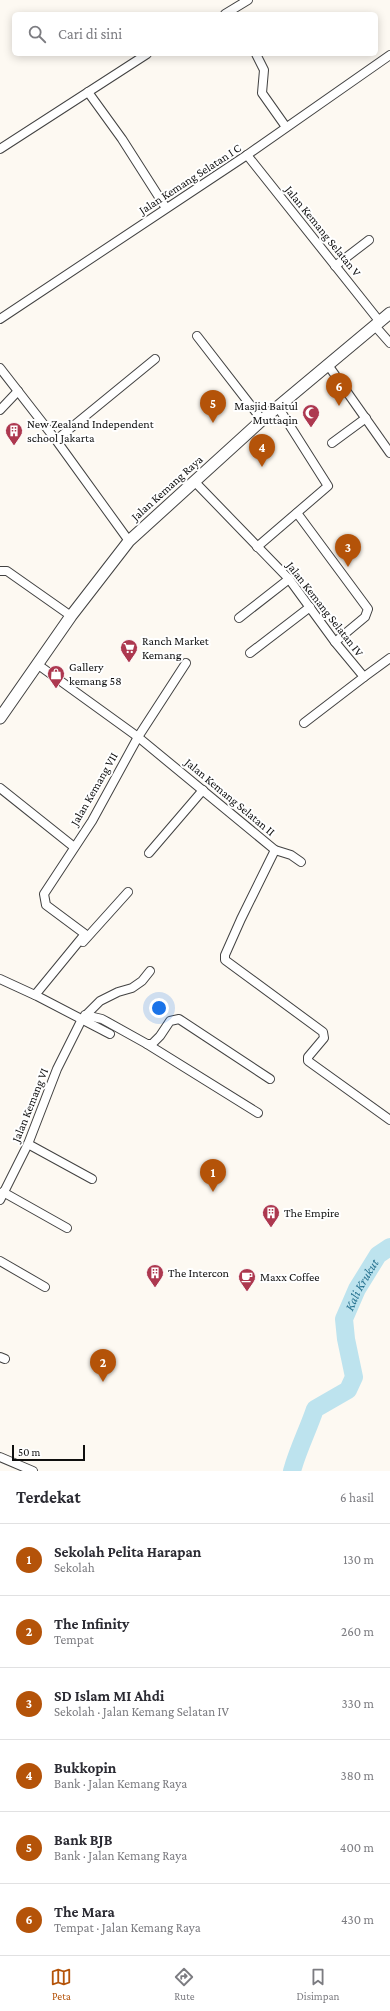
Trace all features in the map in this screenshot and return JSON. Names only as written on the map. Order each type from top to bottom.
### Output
[{"type":"street","points":[[234,12],[248,0]]},
{"type":"street","name":"Jalan Kemang Selatan I C","points":[[0,319],[247,155],[390,55]]},
{"type":"street","points":[[0,149],[144,56]]},
{"type":"street","points":[[257,56],[264,70],[264,79],[261,89],[262,93],[286,127]]},
{"type":"street","points":[[88,92],[122,140],[166,208]]},
{"type":"street","name":"Jalan Kemang Selatan V","points":[[247,155],[335,266],[378,324],[390,343]]},
{"type":"street","points":[[335,266],[369,240]]},
{"type":"street","name":"Jalan Kemang Raya","points":[[0,718],[71,616],[129,541],[262,420],[390,313]]},
{"type":"street","points":[[198,336],[262,420]]},
{"type":"street","points":[[56,440],[156,360]]},
{"type":"street","points":[[328,365],[390,453]]},
{"type":"street","points":[[0,368],[56,440],[129,541]]},
{"type":"street","points":[[0,410],[18,391]]},
{"type":"street","points":[[257,547],[327,488],[328,484],[278,407]]},
{"type":"street","points":[[332,443],[366,418]]},
{"type":"street","name":"Jalan Kemang Selatan IV","points":[[194,481],[289,579],[335,642],[364,677]]},
{"type":"street","points":[[297,514],[368,609],[365,617],[335,642]]},
{"type":"street","points":[[0,572],[7,571],[71,616]]},
{"type":"street","points":[[239,618],[289,579]]},
{"type":"street","points":[[250,653],[310,607]]},
{"type":"street","points":[[304,723],[390,658]]},
{"type":"street","name":"Jalan Kemang Selatan II","points":[[37,664],[138,737],[275,850],[241,919],[225,955],[225,960],[323,1032],[324,1038],[308,1057],[308,1061],[390,1120]]},
{"type":"street","name":"Jalan Kemang VII","points":[[0,788],[74,847],[92,821],[138,737],[186,664]]},
{"type":"street","points":[[149,853],[203,790]]},
{"type":"street","points":[[36,995],[85,934],[46,906],[44,894],[74,847]]},
{"type":"street","points":[[275,850],[291,855],[301,862]]},
{"type":"street","points":[[36,995],[128,892]]},
{"type":"street","points":[[83,1017],[100,1001],[118,992],[132,988],[142,981],[150,971]]},
{"type":"street","points":[[0,979],[83,1017],[110,1034]]},
{"type":"street","points":[[83,1017],[102,1020],[147,1044],[258,1113]]},
{"type":"street","name":"Jalan Kemang VI","points":[[2,1196],[28,1144],[57,1069],[83,1017]]},
{"type":"street","points":[[147,1044],[155,1043],[170,1021],[179,1019],[270,1079]]},
{"type":"street","points":[[28,1144],[92,1179]]},
{"type":"street","points":[[2,1196],[67,1228]]},
{"type":"street","points":[[0,1262],[45,1287]]},
{"type":"street","points":[[0,1458],[33,1471]]},
{"type":"waterway","name":"Kali Krukut","points":[[292,1471],[315,1409],[348,1390],[354,1377],[346,1339],[344,1319],[357,1289],[378,1255],[390,1247]]},
{"type":"place","name":"The Mara","points":[[339,406]]},
{"type":"place","name":"Bank BJB","points":[[213,423]]},
{"type":"place","name":"Masjid Baitul Muttaqin","points":[[311,428]]},
{"type":"place","name":"New Zealand Independent school Jakarta","points":[[14,446]]},
{"type":"place","name":"Bukkopin","points":[[262,467]]},
{"type":"place","name":"SD Islam MI Ahdi","points":[[348,567]]},
{"type":"place","name":"Ranch Market Kemang","points":[[129,663]]},
{"type":"place","name":"Gallery kemang 58","points":[[56,689]]},
{"type":"place","name":"Sekolah Pelita Harapan","points":[[213,1192]]},
{"type":"place","name":"The Empire","points":[[271,1228]]},
{"type":"place","name":"The Intercon","points":[[155,1288]]},
{"type":"place","name":"Maxx Coffee","points":[[247,1292]]},
{"type":"place","name":"The Infinity","points":[[103,1382]]}]
